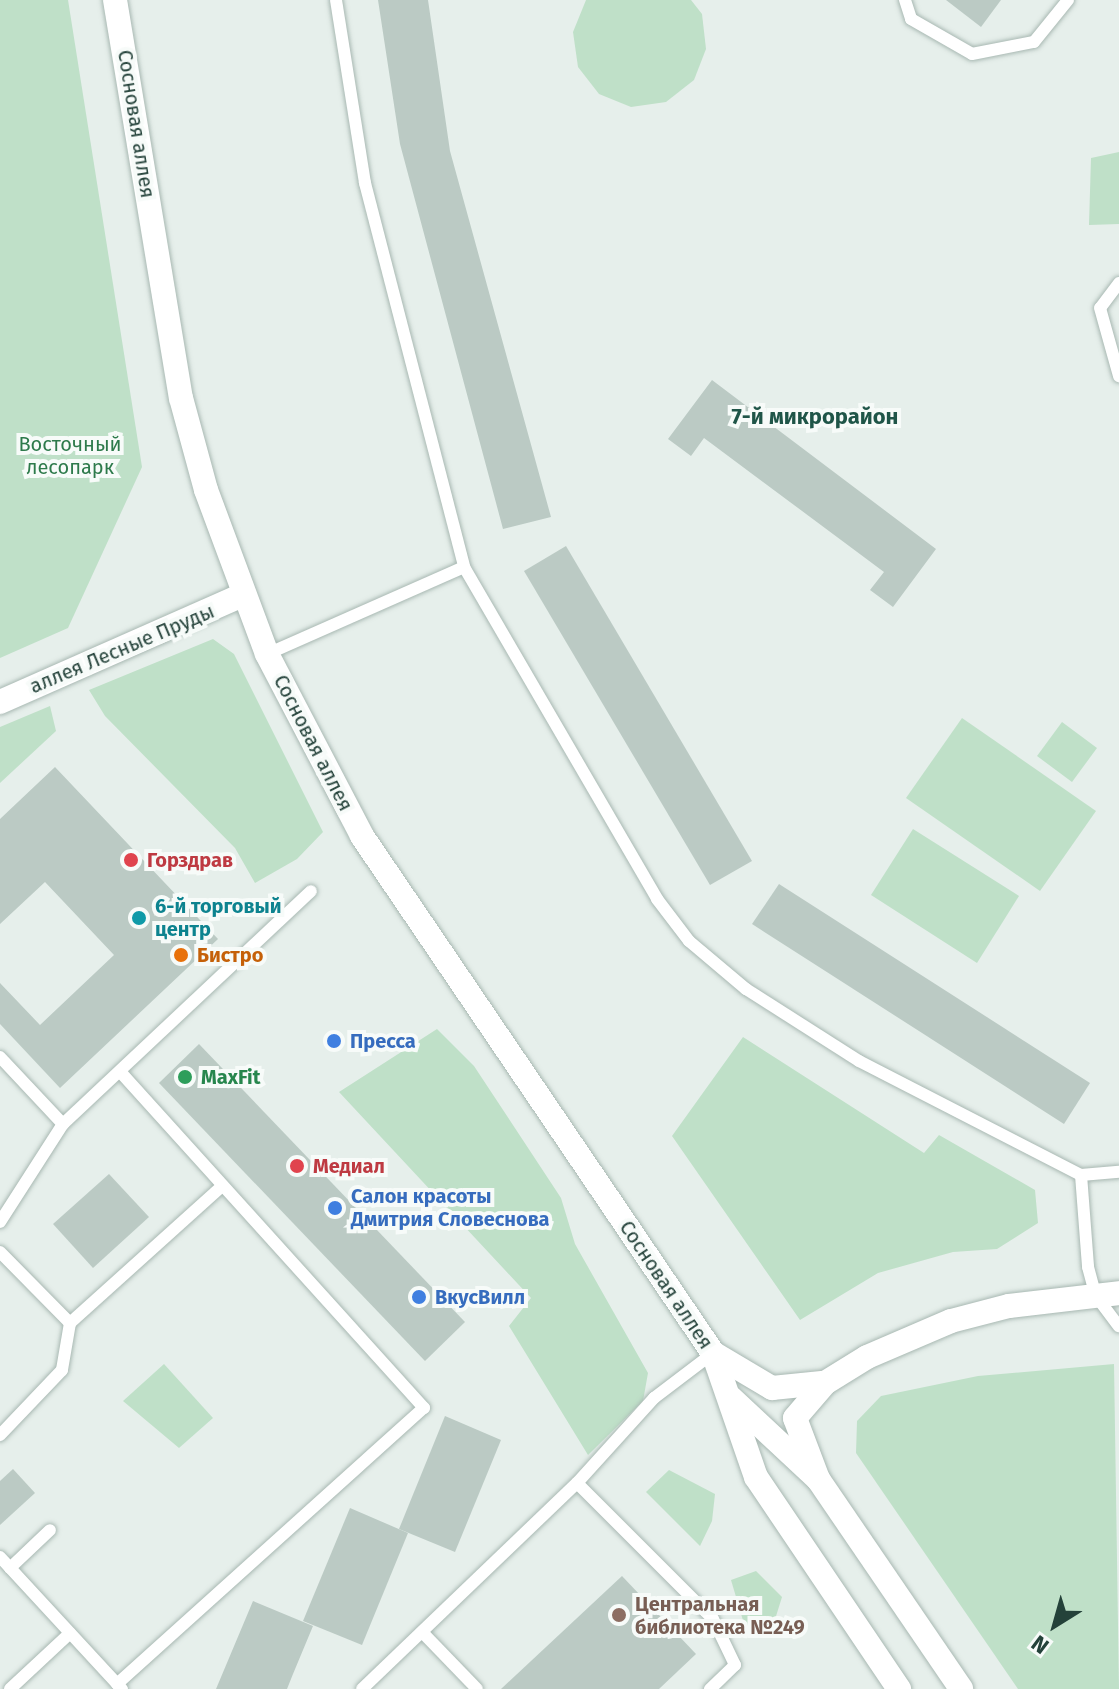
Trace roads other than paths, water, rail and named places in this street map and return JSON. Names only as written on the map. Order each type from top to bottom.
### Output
[{"type":"main road","name":"Сосновая аллея","points":[[115,0],[181,398],[243,595],[267,654],[362,836],[713,1353],[756,1477],[899,1689]]},
{"type":"main road","name":"аллея Лесные Пруды","points":[[0,702],[243,595]]},
{"type":"main road","points":[[818,1479],[795,1418],[825,1383],[878,1351],[951,1321],[1009,1306],[1108,1294]]},
{"type":"main road","points":[[713,1353],[756,1381],[788,1390],[825,1383]]},
{"type":"main road","points":[[726,1394],[756,1381]]},
{"type":"main road","name":"Сосновая аллея","points":[[726,1394],[818,1479],[961,1689]]},
{"type":"lane","points":[[336,0],[365,183],[464,567],[657,899],[689,941],[746,989],[859,1061],[1081,1175],[1119,1172]]},
{"type":"lane","points":[[905,0],[911,19],[972,54],[1034,42],[1068,0]]},
{"type":"lane","points":[[1119,283],[1100,308],[1119,376]]},
{"type":"lane","points":[[267,654],[464,567]]},
{"type":"lane","points":[[0,1222],[63,1124],[121,1073],[311,891]]},
{"type":"lane","points":[[0,1057],[63,1124]]},
{"type":"lane","points":[[0,1557],[120,1687],[424,1408],[121,1073]]},
{"type":"lane","points":[[1081,1175],[1108,1294],[1119,1326]]},
{"type":"lane","points":[[0,1435],[62,1370],[70,1323],[221,1187]]},
{"type":"lane","points":[[0,1252],[70,1323]]},
{"type":"lane","points":[[362,1689],[577,1483],[654,1398],[713,1353]]},
{"type":"lane","points":[[577,1483],[713,1619],[735,1665],[710,1689]]},
{"type":"lane","points":[[10,1568],[50,1530]]},
{"type":"lane","points":[[422,1632],[477,1689]]},
{"type":"lane","points":[[10,1689],[70,1633]]},
{"type":"place","name":"Горздрав","points":[[131,860]]},
{"type":"place","name":"6-й торговый центр","points":[[139,918]]},
{"type":"place","name":"Бистро","points":[[181,955]]},
{"type":"place","name":"Пресса","points":[[334,1041]]},
{"type":"place","name":"MaxFit","points":[[185,1077]]},
{"type":"place","name":"Медиал","points":[[297,1166]]},
{"type":"place","name":"Салон красоты Дмитрия Словеснова","points":[[335,1208]]},
{"type":"place","name":"ВкусВилл","points":[[419,1297]]},
{"type":"place","name":"Центральная библиотека №249","points":[[619,1615]]},
{"type":"district","name":"7-й микрорайон","points":[[815,417]]},
{"type":"park label","name":"Восточный лесопарк","points":[[70,456]]}]
